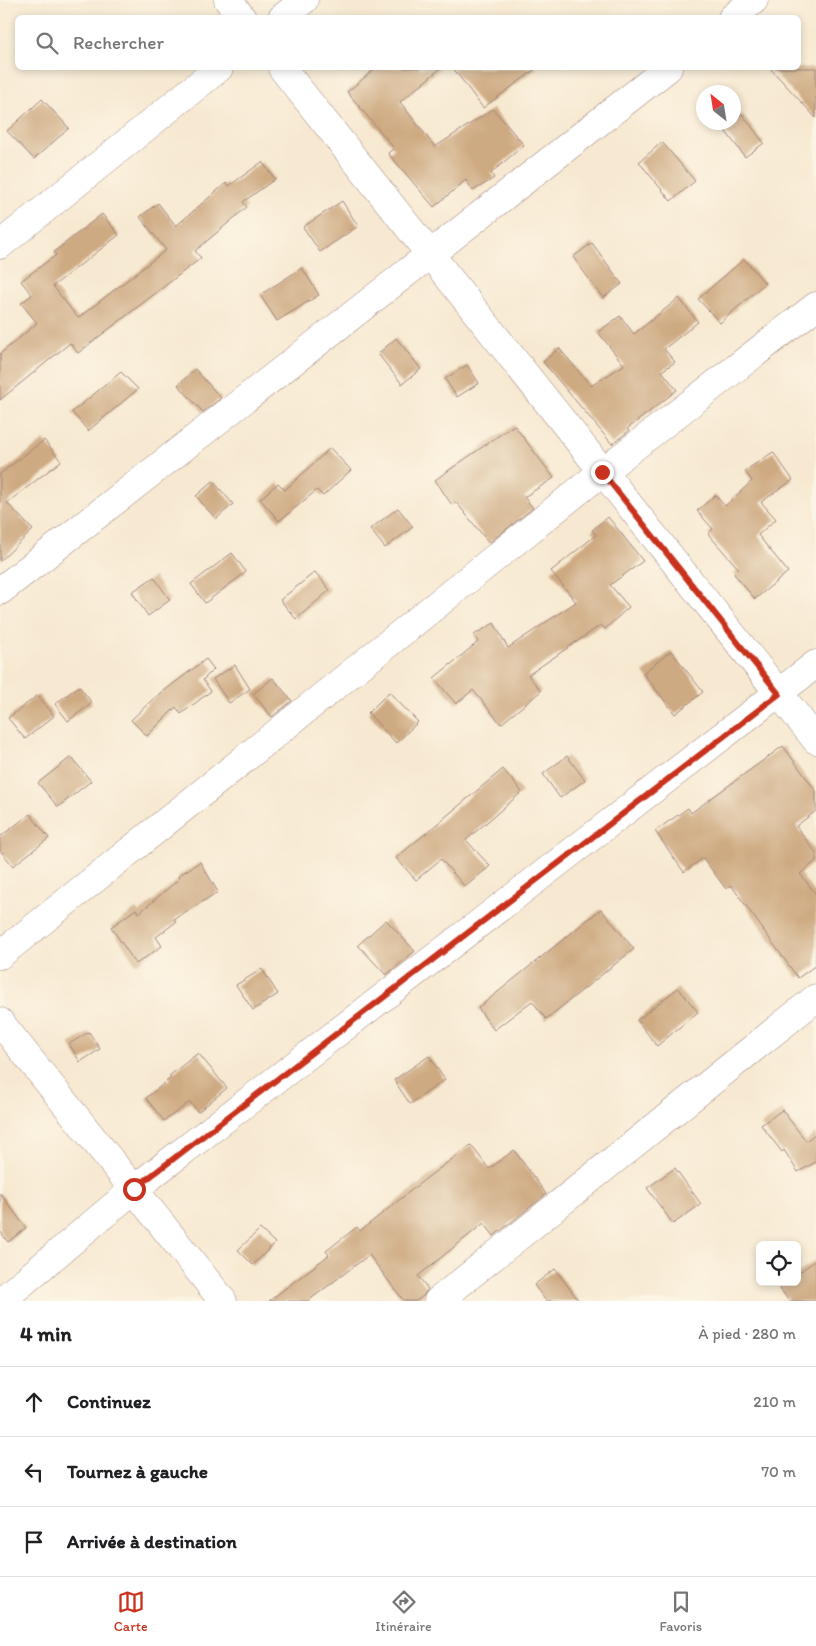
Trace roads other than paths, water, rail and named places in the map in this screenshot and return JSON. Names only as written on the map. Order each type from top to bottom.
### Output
[{"type":"street","points":[[228,0],[240,15]]},
{"type":"street","points":[[286,15],[304,0]]},
{"type":"street","points":[[736,15],[754,0]]},
{"type":"street","points":[[0,245],[217,70]]},
{"type":"street","points":[[284,70],[816,740]]},
{"type":"street","points":[[0,591],[665,70]]},
{"type":"street","points":[[0,955],[602,472],[816,306]]},
{"type":"street","points":[[2,1301],[134,1189],[816,664]]},
{"type":"street","points":[[438,1301],[816,998]]},
{"type":"street","points":[[0,1022],[223,1301]]}]
